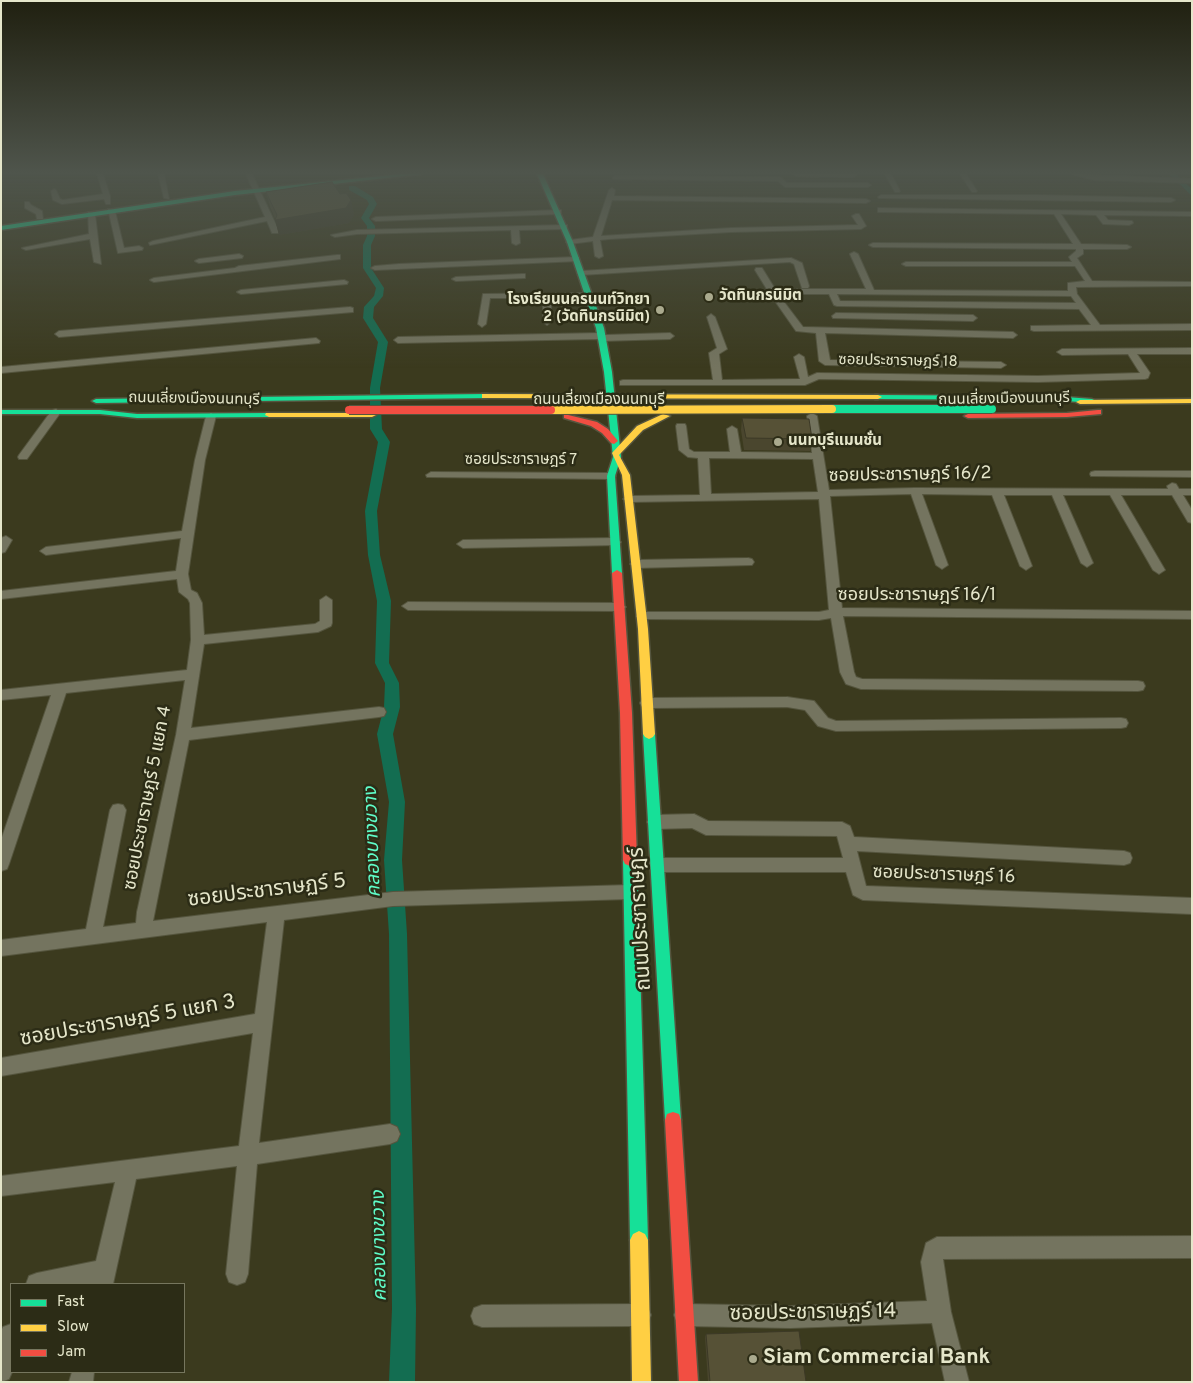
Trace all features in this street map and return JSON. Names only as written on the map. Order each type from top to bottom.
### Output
[{"type":"main road","name":"ถนนประชาราษฎร์","points":[[569,239],[589,295],[601,337],[611,397],[616,455],[611,476],[626,713],[642,1382]]},
{"type":"main road","points":[[573,397],[590,390],[608,375],[653,398]]},
{"type":"main road","name":"ถนนเลี่ยงเมืองนนทบุรี","points":[[1,403],[365,396],[1043,398],[1092,401],[1192,402]]},
{"type":"main road","points":[[548,397],[562,401],[566,407],[562,413],[551,416]]},
{"type":"main road","points":[[682,398],[672,401],[670,408],[684,421]]},
{"type":"main road","name":"ถนนเลี่ยงเมืองนนทบุรี","points":[[128,400],[353,409],[387,415],[666,416],[684,421],[812,416],[1067,415],[1098,412]]},
{"type":"main road","name":"ถนนเลี่ยงเมืองนนทบุรี","points":[[1,412],[990,406],[1092,401]]},
{"type":"main road","name":"ถนนเลี่ยงเมืองนนทบุรี","points":[[990,406],[1098,412],[1192,412]]},
{"type":"main road","name":"ถนนเลี่ยงเมืองนนทบุรี","points":[[100,412],[136,416],[211,416],[353,409]]},
{"type":"main road","points":[[567,416],[594,424],[605,431],[614,441]]},
{"type":"main road","points":[[616,455],[640,428],[666,416]]},
{"type":"main road","name":"ถนนประชาราษฎร์","points":[[616,455],[624,468],[642,616],[689,1382]]},
{"type":"street","points":[[26,248],[79,239]]},
{"type":"street","points":[[93,239],[98,262]]},
{"type":"street","points":[[115,239],[117,252],[139,248]]},
{"type":"street","points":[[153,243],[174,239]]},
{"type":"street","points":[[515,239],[516,243]]},
{"type":"street","points":[[596,241],[604,239]]},
{"type":"street","points":[[570,242],[671,239]]},
{"type":"street","points":[[1073,239],[1080,252],[1073,256],[1090,283]]},
{"type":"street","points":[[596,241],[599,256]]},
{"type":"street","points":[[873,245],[1127,247]]},
{"type":"street","points":[[854,254],[871,292]]},
{"type":"street","points":[[200,261],[239,256]]},
{"type":"street","points":[[154,280],[337,256]]},
{"type":"street","points":[[375,268],[576,259]]},
{"type":"street","points":[[581,273],[791,260],[798,263],[805,286]]},
{"type":"street","points":[[476,263],[457,274],[456,282],[522,280],[520,261]]},
{"type":"street","points":[[906,264],[1078,264]]},
{"type":"street","points":[[759,270],[772,292],[799,329],[820,334],[979,341]]},
{"type":"street","points":[[241,292],[344,282]]},
{"type":"street","points":[[1098,328],[1073,294],[1070,285],[1090,283],[1189,284]]},
{"type":"street","points":[[772,292],[1073,294]]},
{"type":"street","points":[[832,292],[837,303],[833,330]]},
{"type":"street","points":[[482,324],[486,296],[589,295]]},
{"type":"street","points":[[547,322],[548,296]]},
{"type":"street","points":[[837,303],[1082,306]]},
{"type":"street","points":[[59,334],[350,310]]},
{"type":"street","points":[[836,316],[973,318]]},
{"type":"street","points":[[711,317],[722,350],[714,352],[718,383]]},
{"type":"street","points":[[1034,328],[1192,327]]},
{"type":"street","points":[[1127,328],[1148,351]]},
{"type":"street","points":[[820,334],[833,330],[1013,335]]},
{"type":"street","points":[[820,334],[824,361],[828,363],[1001,365]]},
{"type":"street","points":[[398,340],[670,336]]},
{"type":"street","points":[[1,370],[316,341]]},
{"type":"street","name":"ซอยประชาราษฎร์ 18","points":[[623,383],[805,382],[817,376],[1038,379],[1145,376],[1145,373],[1130,351]]},
{"type":"street","points":[[1062,352],[1192,351]]},
{"type":"street","points":[[799,357],[805,382]]},
{"type":"street","points":[[23,457],[56,412]]},
{"type":"street","points":[[1,595],[182,574],[200,460],[211,416]]},
{"type":"street","points":[[812,416],[824,494],[836,613],[847,672],[851,680],[861,684],[1138,686]]},
{"type":"street","points":[[684,421],[684,450],[692,454],[819,456]]},
{"type":"street","points":[[732,429],[736,455]]},
{"type":"street","points":[[703,455],[706,497]]},
{"type":"street","points":[[1095,474],[1192,474]]},
{"type":"street","points":[[1165,474],[1192,520]]},
{"type":"street","name":"ซอยประชาราษฎร์ 7","points":[[431,476],[611,476]]},
{"type":"street","points":[[915,491],[942,565]]},
{"type":"street","name":"ซอยประชาราษฎร์ 16/2","points":[[629,499],[915,491],[1192,492]]},
{"type":"street","points":[[997,492],[1026,566]]},
{"type":"street","points":[[1056,492],[1087,563]]},
{"type":"street","points":[[1114,492],[1159,570]]},
{"type":"street","points":[[46,551],[187,534]]},
{"type":"street","points":[[463,544],[615,542]]},
{"type":"street","points":[[636,564],[748,562]]},
{"type":"street","name":"ซอยประชาราษฎร์ 5 แยก 4","points":[[144,930],[145,912],[183,735],[198,640],[196,603],[193,596],[185,592],[182,574]]},
{"type":"street","points":[[198,640],[318,628],[326,622],[326,600]]},
{"type":"street","points":[[408,606],[620,607]]},
{"type":"street","name":"ซอยประชาราษฎร์ 16/1","points":[[642,616],[819,616],[836,613],[1192,615]]},
{"type":"street","points":[[1,695],[192,674]]},
{"type":"street","points":[[1,864],[60,689]]},
{"type":"street","points":[[648,703],[787,702],[809,705],[823,722],[836,726],[1121,723]]},
{"type":"street","points":[[183,735],[379,712]]},
{"type":"street","points":[[93,936],[118,810]]},
{"type":"street","points":[[655,822],[694,821],[706,828],[840,829],[844,831],[848,844],[1124,858]]},
{"type":"street","name":"ซอยประชาราษฎร์ 16","points":[[848,844],[859,890],[863,893],[1192,906]]},
{"type":"street","points":[[657,864],[852,865]]},
{"type":"street","name":"ซอยประชาราษฏร์ 5","points":[[1,948],[401,899],[630,892]]},
{"type":"street","points":[[237,1274],[262,1022],[276,914]]},
{"type":"street","name":"ซอยประชาราษฎร์ 5 แยก 3","points":[[1,1067],[262,1022]]},
{"type":"street","points":[[1,1186],[128,1168],[248,1155],[390,1134]]},
{"type":"street","points":[[47,1283],[104,1277],[128,1168]]},
{"type":"street","points":[[957,1382],[940,1312],[932,1262],[934,1251],[941,1247],[1192,1246]]},
{"type":"street","name":"ซอยประชาราษฏร์ 14","points":[[685,1315],[790,1316],[940,1312]]},
{"type":"street","points":[[482,1316],[640,1315]]},
{"type":"street","points":[[1,1371],[10,1339]]},
{"type":"building","points":[[742,418],[809,419],[812,439],[746,438]]},
{"type":"building","name":"Siam Commercial Bank","points":[[799,1331],[806,1382],[710,1382],[706,1334]]},
{"type":"waterway","name":"คลองบางขวาง","points":[[370,239],[367,245],[367,268],[380,288],[378,296],[369,307],[368,318],[383,342],[375,388],[376,429],[384,442],[371,511],[374,555],[384,601],[382,663],[392,683],[392,707],[385,734],[397,802],[393,860],[398,934],[404,1309],[402,1382]]},
{"type":"traffic: fast","points":[[568,239],[600,328],[608,372],[617,457],[611,476],[617,573]]},
{"type":"traffic: fast","points":[[96,401],[485,396]]},
{"type":"traffic: fast","points":[[878,397],[1053,398],[1092,401]]},
{"type":"traffic: fast","points":[[832,409],[992,409]]},
{"type":"traffic: fast","points":[[1,412],[100,412],[137,416],[269,415]]},
{"type":"traffic: fast","points":[[649,734],[673,1120]]},
{"type":"traffic: fast","points":[[630,860],[639,1240]]},
{"type":"traffic: slow","points":[[485,396],[878,397]]},
{"type":"traffic: slow","points":[[1080,402],[1192,401]]},
{"type":"traffic: slow","points":[[551,410],[832,409]]},
{"type":"traffic: slow","points":[[269,415],[372,415]]},
{"type":"traffic: slow","points":[[616,453],[640,428],[666,416]]},
{"type":"traffic: slow","points":[[617,457],[626,475],[643,629],[649,734]]},
{"type":"traffic: slow","points":[[639,1240],[642,1382]]},
{"type":"traffic: jam","points":[[349,410],[551,410]]},
{"type":"traffic: jam","points":[[968,416],[1067,415],[1098,412]]},
{"type":"traffic: jam","points":[[567,416],[594,424],[605,431],[614,441]]},
{"type":"traffic: jam","points":[[617,573],[626,713],[630,860]]},
{"type":"traffic: jam","points":[[673,1120],[689,1382]]},
{"type":"place","name":"วัดทินกรนิมิต","points":[[709,297]]},
{"type":"place","name":"โรงเรียนนครนนท์วิทยา 2 (วัดทินกรนิมิต)","points":[[660,310]]},
{"type":"place","name":"นนทบุรีแมนชั่น","points":[[778,442]]},
{"type":"place","name":"Siam Commercial Bank","points":[[753,1359]]}]
